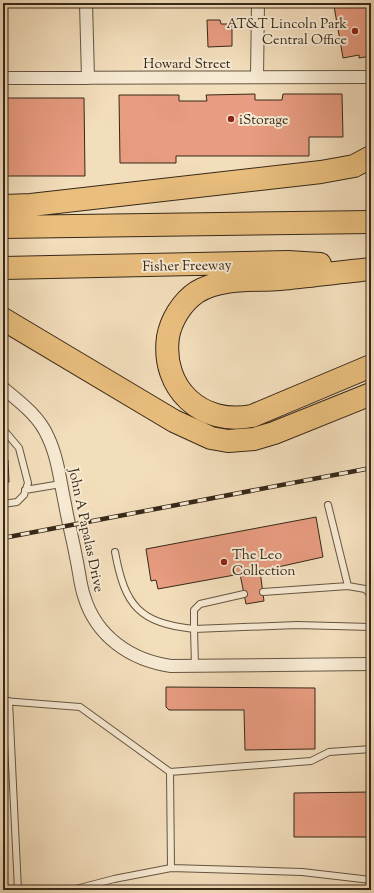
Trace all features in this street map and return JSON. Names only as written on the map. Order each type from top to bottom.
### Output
[{"type":"highway","points":[[3,206],[31,205],[321,172],[354,166],[371,157]]},
{"type":"highway","points":[[3,227],[371,222]]},
{"type":"highway","name":"Fisher Freeway","points":[[3,268],[288,262],[371,268]]},
{"type":"highway","points":[[371,268],[279,279],[232,281],[205,288],[190,297],[181,308],[171,325],[167,347],[168,363],[172,377],[179,390],[190,402],[201,409],[215,415],[228,418],[239,419],[252,416],[371,366]]},
{"type":"highway","points":[[3,319],[174,421],[211,438],[228,441],[254,439],[282,430],[371,394]]},
{"type":"street","points":[[86,3],[88,78]]},
{"type":"street","points":[[257,78],[258,3]]},
{"type":"street","name":"Howard Street","points":[[3,78],[371,77]]},
{"type":"street","name":"John A Papalas Drive","points":[[3,388],[27,407],[47,435],[57,460],[84,595],[94,619],[107,636],[120,647],[134,656],[154,664],[170,666],[371,664]]},
{"type":"lane","points":[[3,429],[20,448],[28,482],[24,495],[17,502],[3,504]]},
{"type":"lane","points":[[25,490],[61,484]]},
{"type":"lane","points":[[328,505],[348,586]]},
{"type":"lane","points":[[115,552],[120,576],[130,602],[141,612],[160,623],[194,629],[297,625],[371,627]]},
{"type":"lane","points":[[263,592],[348,586],[365,589],[371,594]]},
{"type":"lane","points":[[195,666],[194,610],[200,604],[244,594]]},
{"type":"lane","points":[[18,890],[6,701],[80,707],[170,772],[310,761],[329,752],[371,749]]},
{"type":"lane","points":[[170,772],[171,868]]},
{"type":"lane","points":[[72,890],[114,879],[171,868],[302,872],[371,880]]},
{"type":"building","name":"AT&T Lincoln Park Central Office","points":[[330,3],[371,3],[371,56],[359,58],[359,55],[343,58],[334,6],[330,7]]},
{"type":"building","points":[[207,20],[220,20],[221,24],[232,24],[232,46],[208,47]]},
{"type":"building","name":"iStorage","points":[[255,94],[255,100],[282,100],[283,94],[342,94],[343,137],[309,137],[309,156],[176,156],[176,163],[120,163],[119,95],[179,95],[179,101],[207,101],[206,95]]},
{"type":"building","points":[[3,98],[84,98],[85,176],[3,176]]},
{"type":"building","points":[[3,454],[8,460],[9,482],[3,484]]},
{"type":"building","name":"The Leo Collection","points":[[316,517],[323,557],[260,571],[264,601],[246,604],[240,574],[158,589],[156,580],[151,581],[146,549]]},
{"type":"building","points":[[166,687],[315,688],[315,749],[245,750],[244,710],[169,710],[166,707]]},
{"type":"building","points":[[371,792],[371,837],[294,837],[294,793]]},
{"type":"railway","points":[[3,538],[371,468]]},
{"type":"place","name":"AT&T Lincoln Park Central Office","points":[[355,31]]},
{"type":"place","name":"iStorage","points":[[231,119]]},
{"type":"place","name":"The Leo Collection","points":[[224,562]]}]
